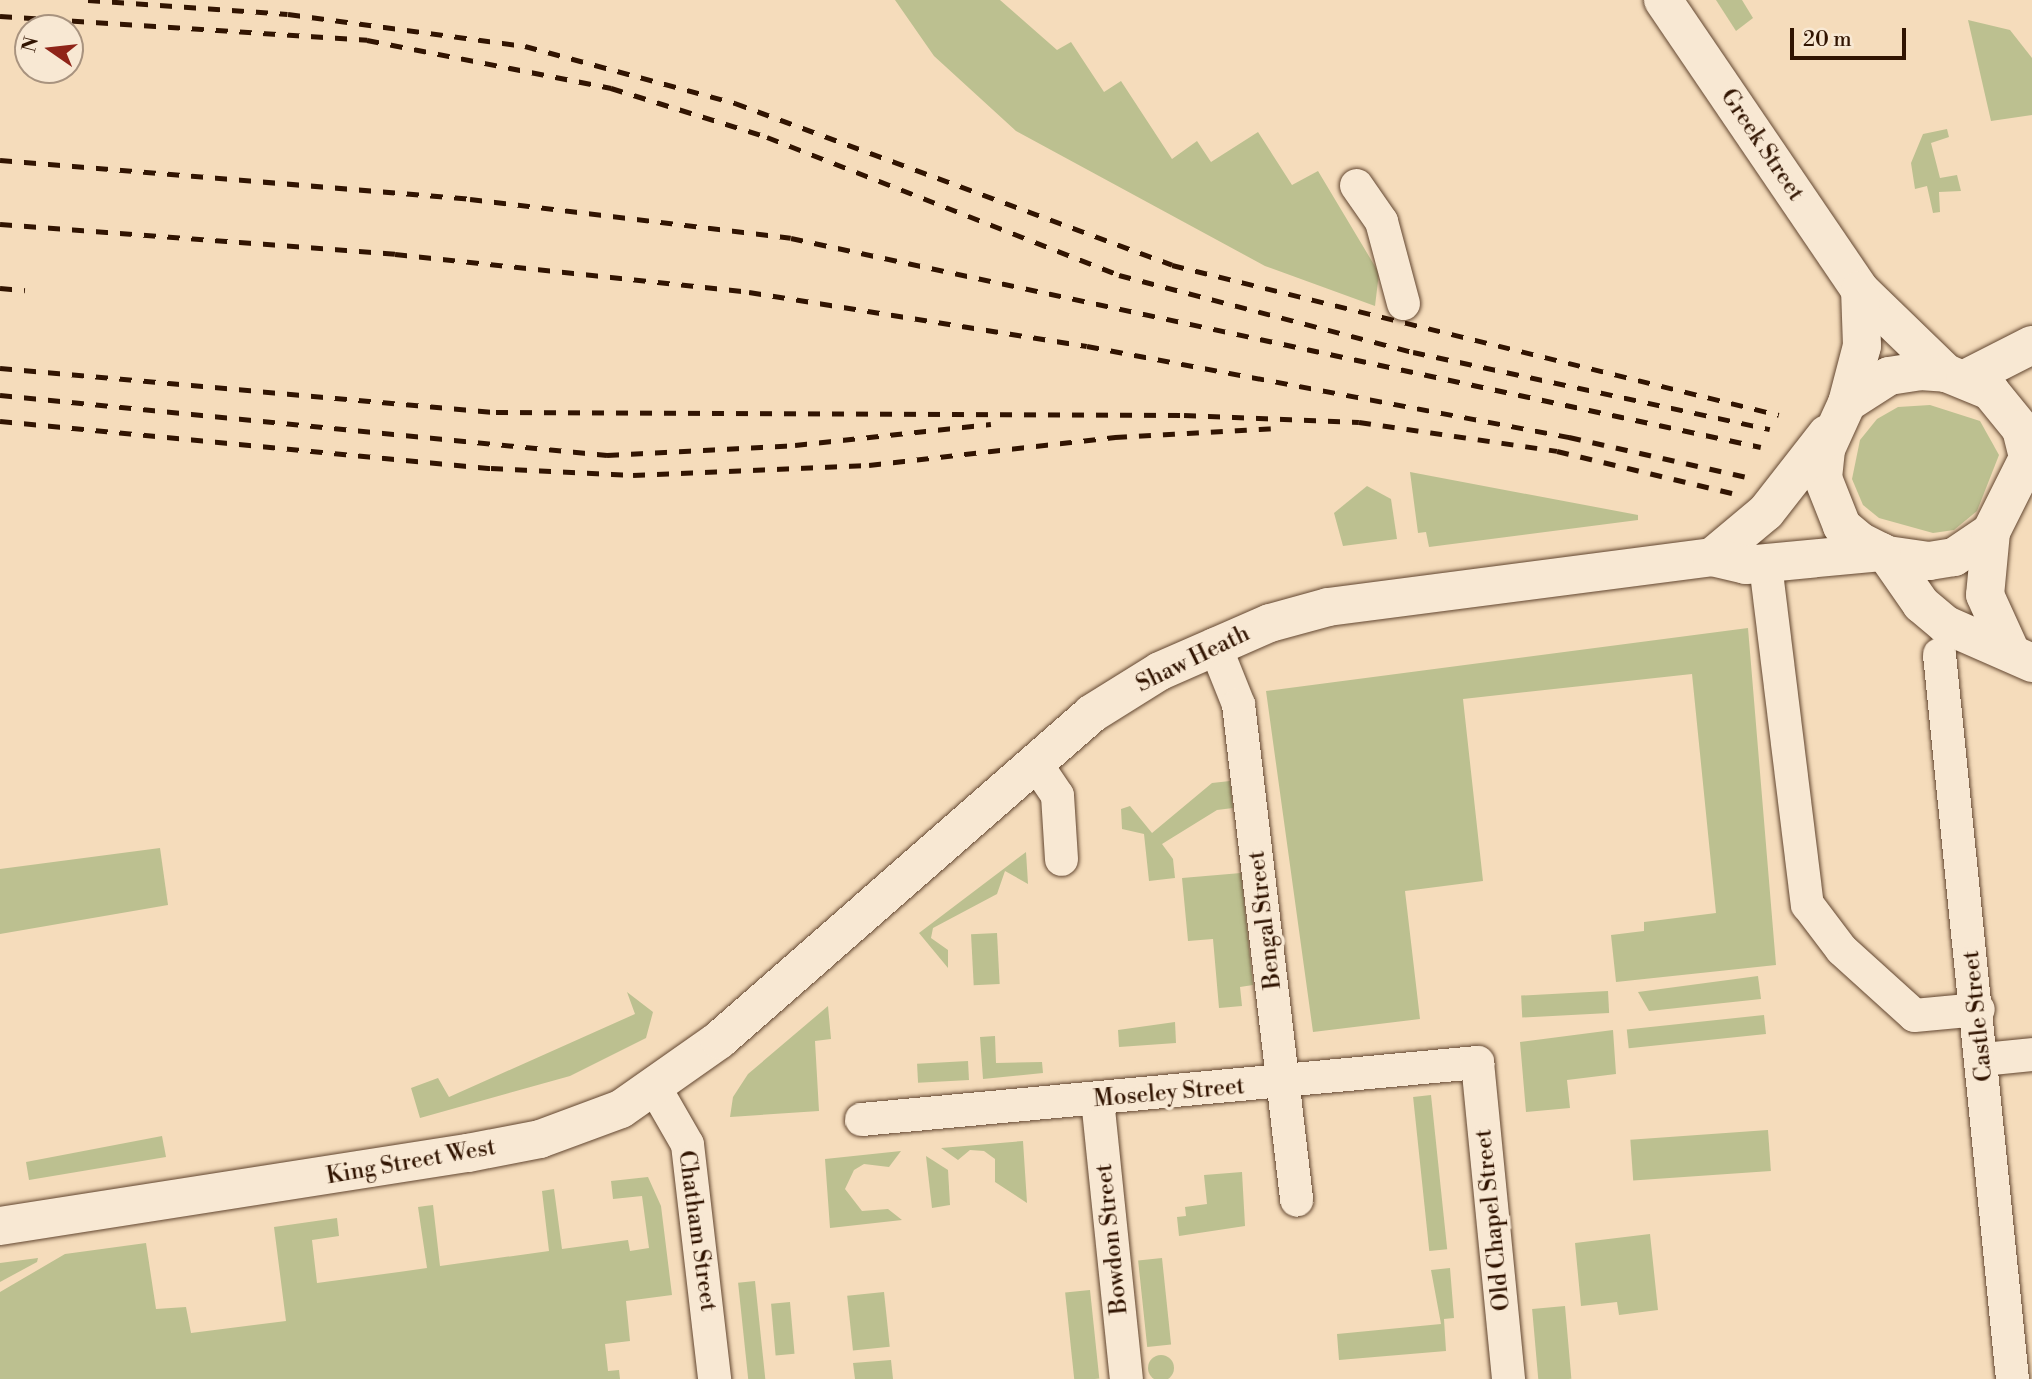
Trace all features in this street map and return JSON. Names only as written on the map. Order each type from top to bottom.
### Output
[{"type":"main road","name":"Greek Street","points":[[1663,0],[1860,290],[1956,376]]},
{"type":"main road","points":[[1860,290],[1862,346],[1823,478],[1829,504],[1842,526],[1884,554],[1922,604],[1946,625],[2021,656]]},
{"type":"main road","points":[[1712,557],[1772,505],[1841,414],[1889,376],[1956,376],[2032,345]]},
{"type":"main road","points":[[1956,376],[2005,403],[2021,429],[2030,457],[1990,532],[1985,595],[2021,656]]},
{"type":"main road","points":[[1884,554],[1954,556],[1990,532]]},
{"type":"main road","name":"Shaw Heath","points":[[778,987],[1034,761],[1114,699],[1214,644],[1328,607],[1712,557],[1768,580],[1884,554]]},
{"type":"main road","name":"King Street West","points":[[0,1226],[540,1139],[656,1090],[778,987]]},
{"type":"street","points":[[1356,185],[1381,220],[1403,303]]},
{"type":"street","points":[[1768,580],[1807,904],[1841,949],[1914,1015],[1977,1001]]},
{"type":"street","name":"Bengal Street","points":[[1214,644],[1238,705],[1296,1200]]},
{"type":"street","name":"Castle Street","points":[[1939,654],[1983,1059],[2011,1379]]},
{"type":"street","points":[[1034,761],[1057,795],[1060,859]]},
{"type":"street","points":[[1983,1059],[2032,1054]]},
{"type":"street","name":"Moseley Street","points":[[861,1119],[1284,1082],[1477,1062]]},
{"type":"street","name":"Old Chapel Street","points":[[1477,1062],[1508,1379]]},
{"type":"street","name":"Chatham Street","points":[[656,1090],[687,1144],[714,1379]]},
{"type":"street","name":"Bowdon Street","points":[[1097,1099],[1126,1379]]},
{"type":"green space","points":[[895,0],[1000,0],[1057,50],[1071,42],[1104,92],[1121,81],[1172,159],[1197,141],[1211,162],[1258,132],[1292,185],[1318,171],[1379,273],[1375,306],[1265,266],[1016,131],[934,56]]},
{"type":"green space","points":[[1716,0],[1742,0],[1753,18],[1736,31]]},
{"type":"green space","points":[[1968,20],[2010,30],[2032,58],[2032,115],[1991,121]]},
{"type":"green space","points":[[1947,129],[1949,137],[1931,143],[1940,178],[1957,175],[1961,191],[1939,192],[1940,212],[1933,213],[1927,186],[1915,189],[1911,163],[1923,134]]},
{"type":"green space","points":[[1930,405],[1980,421],[1999,455],[1977,511],[1954,530],[1933,533],[1879,518],[1863,505],[1852,479],[1860,440],[1877,419],[1898,407]]},
{"type":"green space","points":[[1410,472],[1638,515],[1638,520],[1429,547],[1426,532],[1418,533]]},
{"type":"green space","points":[[1367,486],[1391,499],[1397,539],[1343,546],[1334,513]]},
{"type":"green space","points":[[1748,628],[1776,965],[1616,982],[1611,935],[1644,931],[1644,922],[1716,913],[1692,674],[1463,699],[1483,881],[1405,891],[1420,1019],[1313,1032],[1266,691]]},
{"type":"green space","points":[[1230,781],[1233,808],[1217,810],[1162,844],[1173,859],[1175,878],[1149,881],[1144,834],[1122,829],[1121,809],[1130,806],[1152,833],[1212,783]]},
{"type":"green space","points":[[160,848],[168,905],[0,934],[0,869]]},
{"type":"green space","points":[[1026,852],[1028,884],[1005,871],[997,894],[933,928],[931,938],[948,950],[948,968],[919,933]]},
{"type":"green space","points":[[1241,873],[1253,985],[1240,987],[1242,1006],[1219,1008],[1213,939],[1188,941],[1182,878]]},
{"type":"green space","points":[[997,933],[1000,984],[974,985],[971,934]]},
{"type":"green space","points":[[1758,976],[1761,999],[1649,1011],[1638,992]]},
{"type":"green space","points":[[1608,991],[1609,1013],[1522,1018],[1521,996]]},
{"type":"green space","points":[[627,992],[653,1012],[646,1038],[570,1076],[420,1118],[411,1088],[438,1078],[449,1097],[635,1014]]},
{"type":"green space","points":[[828,1006],[831,1039],[815,1041],[819,1111],[730,1117],[733,1097],[748,1074]]},
{"type":"green space","points":[[1764,1015],[1766,1034],[1629,1048],[1627,1029]]},
{"type":"green space","points":[[1175,1022],[1176,1043],[1119,1047],[1118,1030]]},
{"type":"green space","points":[[1613,1030],[1616,1074],[1567,1080],[1570,1108],[1526,1112],[1520,1042]]},
{"type":"green space","points":[[995,1036],[996,1063],[1042,1062],[1043,1073],[983,1079],[980,1037]]},
{"type":"green space","points":[[968,1061],[969,1080],[918,1083],[917,1064]]},
{"type":"green space","points":[[1431,1095],[1447,1249],[1429,1251],[1413,1097]]},
{"type":"green space","points":[[1768,1130],[1771,1171],[1633,1181],[1630,1140]]},
{"type":"green space","points":[[162,1136],[166,1157],[29,1180],[26,1162]]},
{"type":"green space","points":[[1023,1141],[1027,1203],[995,1182],[995,1159],[984,1151],[970,1150],[958,1160],[941,1148]]},
{"type":"green space","points":[[901,1151],[889,1167],[864,1164],[854,1170],[845,1189],[862,1211],[888,1209],[902,1220],[830,1228],[825,1159]]},
{"type":"green space","points":[[926,1156],[948,1170],[950,1205],[932,1208]]},
{"type":"green space","points":[[1242,1172],[1245,1226],[1179,1236],[1177,1217],[1186,1216],[1185,1207],[1207,1204],[1204,1175]]},
{"type":"green space","points":[[648,1177],[661,1206],[672,1295],[626,1301],[630,1341],[605,1344],[608,1371],[619,1370],[620,1379],[0,1379],[0,1292],[65,1254],[146,1243],[156,1309],[186,1307],[191,1333],[286,1321],[274,1227],[337,1218],[339,1236],[312,1240],[317,1283],[399,1272],[427,1268],[418,1207],[425,1206],[433,1205],[440,1266],[549,1251],[542,1191],[554,1189],[562,1249],[628,1240],[630,1251],[649,1248],[642,1196],[613,1199],[611,1181]]},
{"type":"green space","points":[[1650,1234],[1658,1310],[1619,1315],[1617,1302],[1581,1306],[1575,1243]]},
{"type":"green space","points":[[38,1258],[37,1262],[0,1282],[0,1263]]},
{"type":"green space","points":[[1162,1258],[1171,1345],[1147,1347],[1138,1261]]},
{"type":"green space","points":[[1450,1268],[1454,1318],[1444,1319],[1446,1351],[1339,1360],[1337,1334],[1441,1324],[1431,1270]]},
{"type":"green space","points":[[755,1281],[765,1379],[748,1379],[738,1283]]},
{"type":"green space","points":[[1090,1290],[1099,1379],[1074,1379],[1065,1293]]},
{"type":"green space","points":[[884,1292],[890,1347],[853,1351],[847,1296]]},
{"type":"green space","points":[[790,1302],[795,1354],[776,1355],[771,1304]]},
{"type":"green space","points":[[1565,1306],[1571,1379],[1538,1379],[1532,1309]]},
{"type":"green space","points":[[1161,1355],[1170,1359],[1174,1368],[1170,1377],[1161,1381],[1152,1377],[1148,1368],[1152,1359]]},
{"type":"green space","points":[[891,1360],[893,1379],[855,1379],[853,1363]]},
{"type":"railway","points":[[88,0],[288,14],[525,46],[735,103],[1172,265],[1779,415]]},
{"type":"railway","points":[[0,16],[367,40],[611,88],[767,137],[1119,275],[1413,352],[1770,429]]},
{"type":"railway","points":[[0,160],[470,199],[791,238],[1761,447]]},
{"type":"railway","points":[[0,224],[395,254],[749,292],[1087,346],[1569,437],[1746,477]]},
{"type":"railway","points":[[0,288],[25,290]]},
{"type":"railway","points":[[0,368],[496,412],[1184,415],[1359,422],[1557,451],[1736,494]]},
{"type":"railway","points":[[0,395],[607,455],[795,445],[991,424]]},
{"type":"railway","points":[[0,421],[491,468],[633,475],[869,465],[1115,437],[1278,428]]}]
